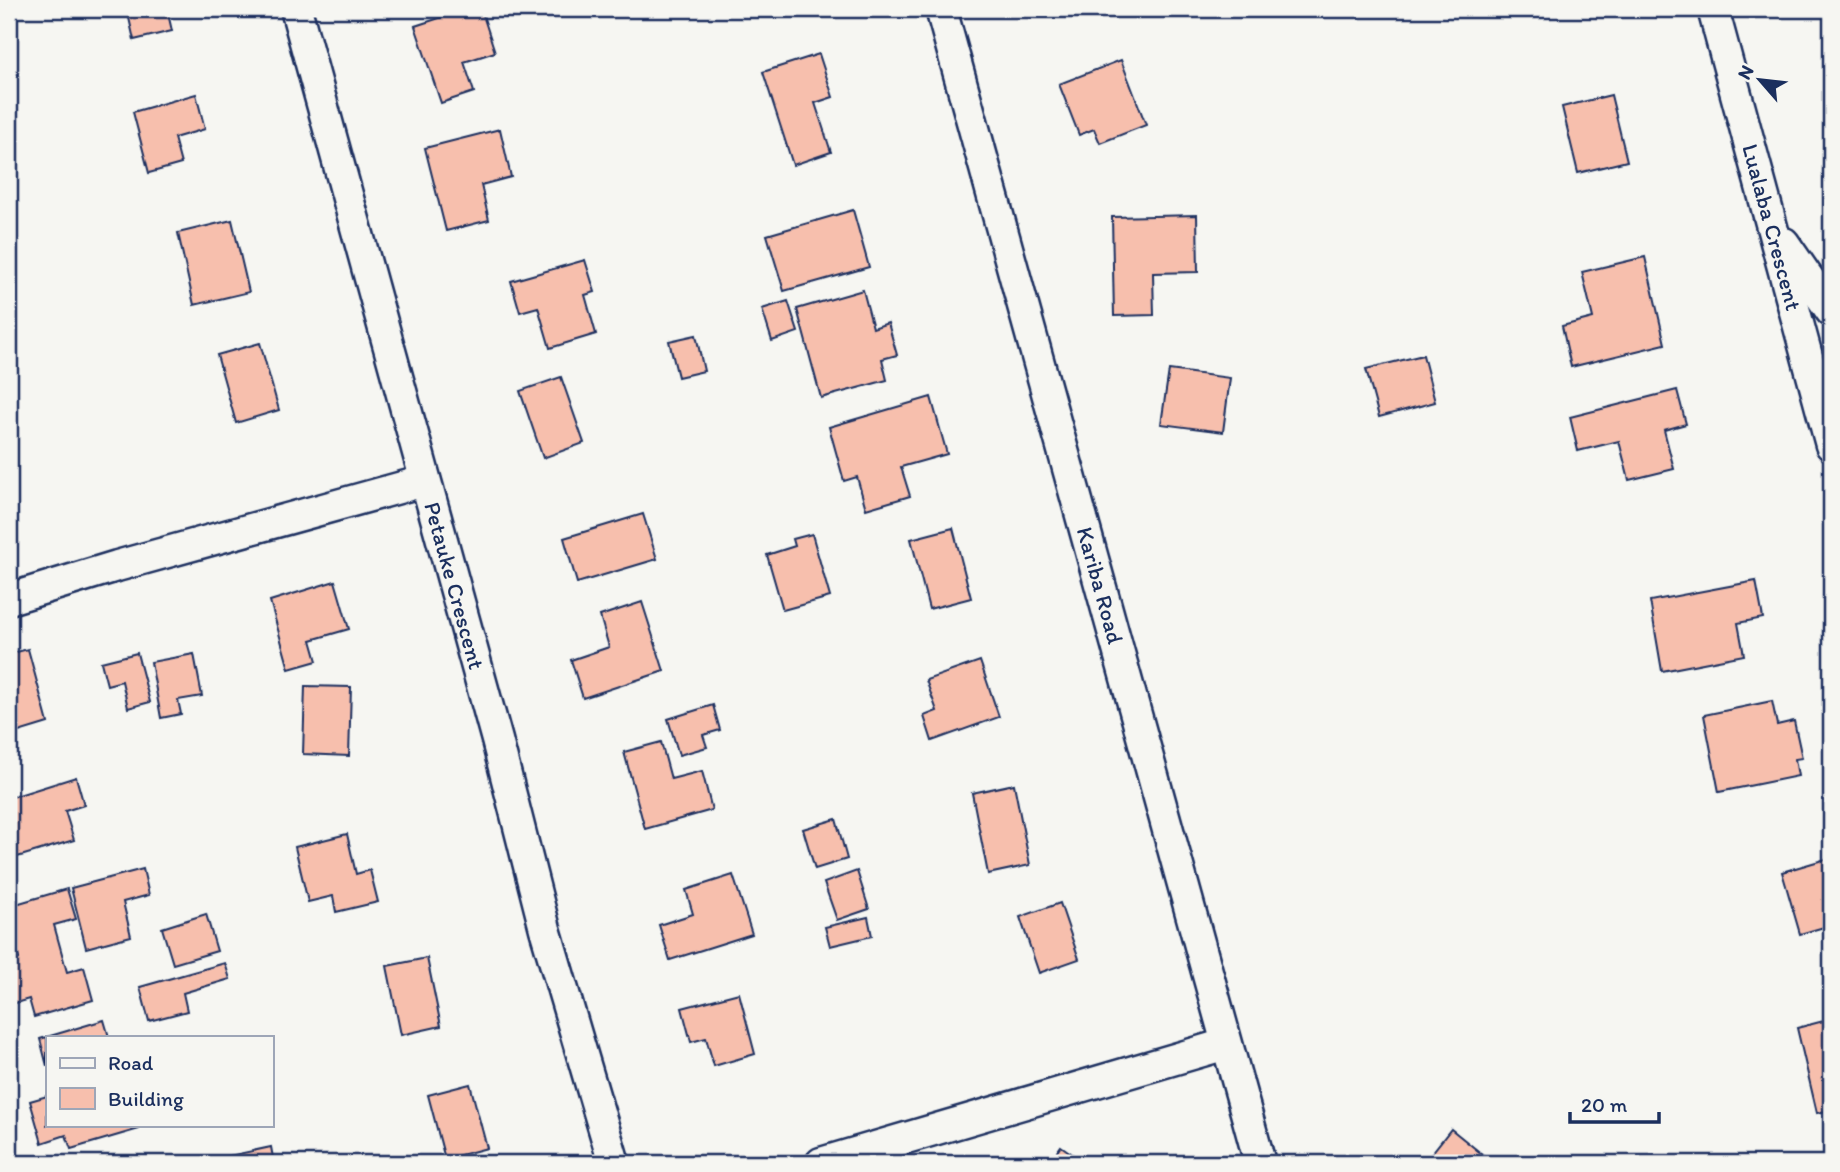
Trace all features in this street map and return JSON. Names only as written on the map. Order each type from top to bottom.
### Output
[{"type":"street","name":"Petauke Crescent","points":[[296,9],[497,740],[545,929],[614,1163]]},
{"type":"street","name":"Kariba Road","points":[[941,9],[1261,1163]]},
{"type":"street","name":"Lualaba Crescent","points":[[1713,9],[1829,428]]},
{"type":"street","points":[[1771,226],[1831,311]]},
{"type":"street","points":[[9,599],[117,566],[424,481]]},
{"type":"street","points":[[821,1163],[1226,1044]]},
{"type":"building","points":[[127,9],[167,9],[172,31],[134,40]]},
{"type":"building","points":[[467,9],[481,9],[495,52],[464,62],[474,92],[441,103],[415,26]]},
{"type":"building","points":[[819,54],[833,97],[815,103],[831,152],[793,165],[763,72]]},
{"type":"building","points":[[1121,60],[1146,125],[1100,143],[1094,129],[1079,135],[1059,84]]},
{"type":"building","points":[[196,94],[205,129],[174,138],[181,164],[149,173],[133,112]]},
{"type":"building","points":[[1611,95],[1627,161],[1578,173],[1562,107]]},
{"type":"building","points":[[500,129],[511,177],[481,185],[489,220],[446,231],[425,148]]},
{"type":"building","points":[[853,210],[869,267],[784,291],[767,235]]},
{"type":"building","points":[[1197,215],[1198,272],[1153,273],[1154,315],[1114,316],[1112,217]]},
{"type":"building","points":[[232,220],[249,292],[194,305],[178,233]]},
{"type":"building","points":[[1645,257],[1665,344],[1571,367],[1562,326],[1593,318],[1582,272]]},
{"type":"building","points":[[585,260],[595,292],[585,295],[596,334],[550,348],[538,307],[520,312],[511,281]]},
{"type":"building","points":[[863,290],[873,328],[888,323],[897,355],[882,359],[887,380],[821,398],[797,309]]},
{"type":"building","points":[[788,301],[798,332],[772,341],[762,309]]},
{"type":"building","points":[[696,335],[704,371],[678,377],[669,341]]},
{"type":"building","points":[[260,343],[279,410],[236,423],[217,355]]},
{"type":"building","points":[[1423,355],[1435,402],[1379,417],[1366,369]]},
{"type":"building","points":[[1169,370],[1230,378],[1223,432],[1161,424]]},
{"type":"building","points":[[561,377],[584,443],[543,458],[520,391]]},
{"type":"building","points":[[1677,390],[1686,424],[1664,430],[1674,469],[1629,480],[1619,441],[1578,451],[1570,417]]},
{"type":"building","points":[[931,397],[947,454],[901,467],[910,496],[866,509],[857,477],[844,481],[829,427]]},
{"type":"building","points":[[643,514],[657,559],[577,583],[564,538]]},
{"type":"building","points":[[953,528],[971,598],[929,609],[911,539]]},
{"type":"building","points":[[812,534],[830,597],[783,610],[767,555],[795,546],[793,539]]},
{"type":"building","points":[[335,581],[349,629],[311,640],[317,661],[289,669],[270,601]]},
{"type":"building","points":[[1756,581],[1763,618],[1738,623],[1744,655],[1662,671],[1650,601]]},
{"type":"building","points":[[642,602],[664,671],[583,698],[571,660],[609,647],[600,616]]},
{"type":"building","points":[[28,649],[48,723],[9,735],[9,654]]},
{"type":"building","points":[[137,653],[150,702],[128,708],[122,681],[107,685],[101,662]]},
{"type":"building","points":[[194,654],[202,696],[178,700],[181,714],[161,718],[151,662]]},
{"type":"building","points":[[980,661],[999,717],[932,741],[924,716],[937,711],[926,680]]},
{"type":"building","points":[[305,686],[351,687],[349,756],[303,754]]},
{"type":"building","points":[[1772,701],[1777,725],[1794,721],[1802,758],[1795,759],[1798,776],[1719,792],[1704,715]]},
{"type":"building","points":[[713,705],[720,730],[703,735],[707,747],[679,755],[668,719]]},
{"type":"building","points":[[661,742],[671,779],[702,771],[712,810],[645,829],[624,752]]},
{"type":"building","points":[[76,777],[84,805],[65,811],[74,840],[14,858],[9,839],[9,798]]},
{"type":"building","points":[[1014,784],[1030,865],[988,874],[972,793]]},
{"type":"building","points":[[836,819],[847,859],[815,869],[803,829]]},
{"type":"building","points":[[347,834],[356,874],[370,870],[378,902],[336,912],[333,896],[308,902],[295,847]]},
{"type":"building","points":[[1826,859],[1831,878],[1831,925],[1800,934],[1782,872]]},
{"type":"building","points":[[143,869],[149,895],[123,902],[131,936],[86,948],[71,888]]},
{"type":"building","points":[[857,871],[869,909],[837,920],[824,883]]},
{"type":"building","points":[[733,875],[752,934],[670,960],[659,925],[693,914],[686,890]]},
{"type":"building","points":[[67,889],[76,919],[54,925],[67,972],[84,967],[93,1000],[34,1017],[29,999],[9,1005],[9,963],[19,959],[9,921],[9,906]]},
{"type":"building","points":[[1060,903],[1079,959],[1039,973],[1020,917]]},
{"type":"building","points":[[206,914],[217,951],[173,964],[162,928]]},
{"type":"building","points":[[868,917],[872,936],[830,946],[825,927]]},
{"type":"building","points":[[427,958],[441,1026],[401,1035],[387,966]]},
{"type":"building","points":[[225,963],[230,979],[183,993],[187,1011],[149,1021],[140,987]]},
{"type":"building","points":[[739,993],[755,1054],[714,1066],[706,1038],[691,1042],[682,1008]]},
{"type":"building","points":[[1831,1019],[1831,1110],[1817,1113],[1797,1028]]},
{"type":"building","points":[[104,1020],[109,1036],[50,1036]]},
{"type":"building","points":[[46,1037],[46,1062],[40,1039]]},
{"type":"building","points":[[470,1084],[487,1148],[445,1159],[428,1095]]},
{"type":"building","points":[[46,1096],[46,1126],[138,1126],[139,1129],[71,1149],[66,1135],[42,1143],[30,1101]]},
{"type":"building","points":[[1451,1129],[1493,1163],[1424,1163]]},
{"type":"building","points":[[1061,1146],[1085,1163],[1049,1163]]},
{"type":"building","points":[[271,1147],[274,1163],[221,1163],[220,1158]]}]
